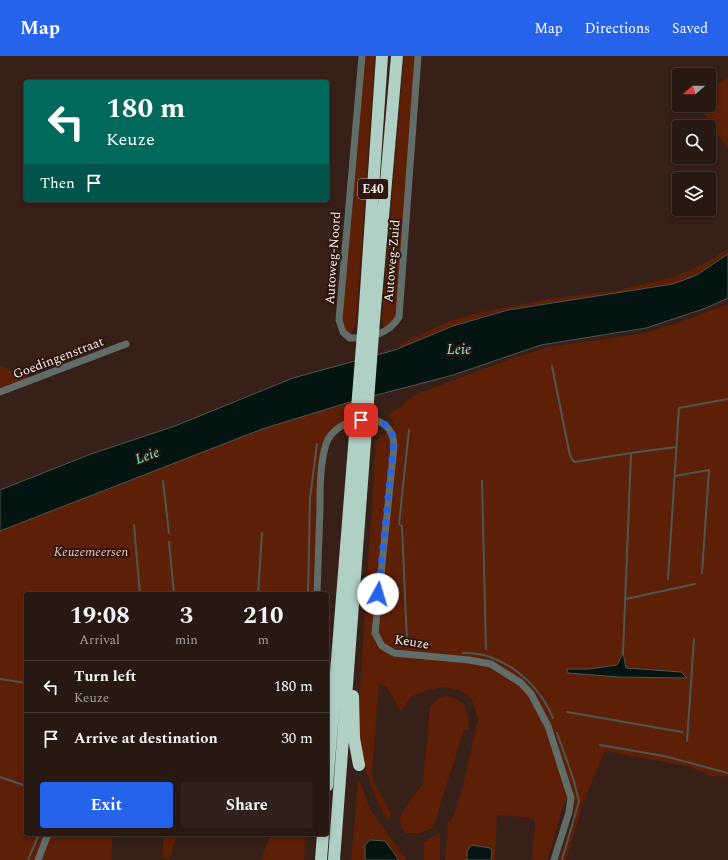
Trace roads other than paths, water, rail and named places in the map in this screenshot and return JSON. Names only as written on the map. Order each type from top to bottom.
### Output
[{"type":"highway","name":"E40","points":[[369,320],[382,56]]},
{"type":"highway","name":"E40","points":[[329,758],[369,320],[397,56]]},
{"type":"highway","name":"E40","points":[[334,860],[352,611],[359,435]]},
{"type":"highway","points":[[352,611],[354,738],[359,765]]},
{"type":"highway","points":[[329,714],[333,703]]},
{"type":"highway","points":[[321,860],[323,836]]},
{"type":"street","name":"Autoweg-Noord","points":[[350,338],[343,332],[339,320],[362,56]]},
{"type":"street","name":"Autoweg-Zuid","points":[[350,338],[375,335],[385,332],[393,327],[399,317],[418,56]]},
{"type":"street","name":"Goedingenstraat","points":[[0,392],[126,344]]},
{"type":"street","name":"Keuze","points":[[317,592],[320,489],[326,445],[333,432],[345,425],[368,419],[385,423],[392,431],[394,446],[375,633],[382,646],[394,653],[469,660],[491,664],[508,673],[521,683],[531,694],[548,726],[571,798],[569,812],[554,860]]},
{"type":"street","points":[[38,860],[47,836]]},
{"type":"water","name":"Leie","points":[[728,254],[728,298],[706,308],[646,328],[541,345],[453,375],[350,402],[262,429],[0,531],[0,490],[91,454],[175,426],[293,378],[395,350],[453,326],[508,310],[673,284],[697,275]]},
{"type":"water","points":[[623,653],[626,668],[681,672],[687,678],[619,677],[568,673],[567,669],[589,669],[617,665]]},
{"type":"water","points":[[370,840],[385,841],[399,860],[365,860],[365,845]]},
{"type":"water","points":[[471,845],[490,848],[492,851],[491,860],[467,860],[467,852]]},
{"type":"waterway","points":[[552,366],[570,456],[574,462],[631,453]]},
{"type":"waterway","points":[[668,579],[679,408],[728,399]]},
{"type":"waterway","points":[[407,642],[402,526],[399,524],[409,430]]},
{"type":"waterway","points":[[308,592],[310,498],[317,444]]},
{"type":"waterway","points":[[623,654],[631,453],[676,447]]},
{"type":"waterway","points":[[675,476],[709,470],[702,573]]},
{"type":"waterway","points":[[163,481],[169,533]]},
{"type":"waterway","points":[[482,481],[486,649]]},
{"type":"waterway","points":[[134,525],[140,592]]},
{"type":"waterway","points":[[258,592],[262,533]]},
{"type":"waterway","points":[[169,542],[174,592]]},
{"type":"waterway","points":[[626,599],[695,584]]},
{"type":"waterway","points":[[687,741],[694,639]]},
{"type":"waterway","points":[[463,653],[484,655],[501,661],[511,667],[536,689],[543,698],[553,718]]},
{"type":"waterway","points":[[0,679],[24,683]]},
{"type":"waterway","points":[[567,712],[682,732]]},
{"type":"waterway","points":[[557,733],[573,778],[579,801],[562,860]]},
{"type":"waterway","points":[[600,745],[664,756],[728,773]]},
{"type":"waterway","points":[[0,777],[24,785]]},
{"type":"waterway","points":[[28,860],[38,836]]},
{"type":"park label","name":"Keuzemeersen","points":[[91,551]]}]
